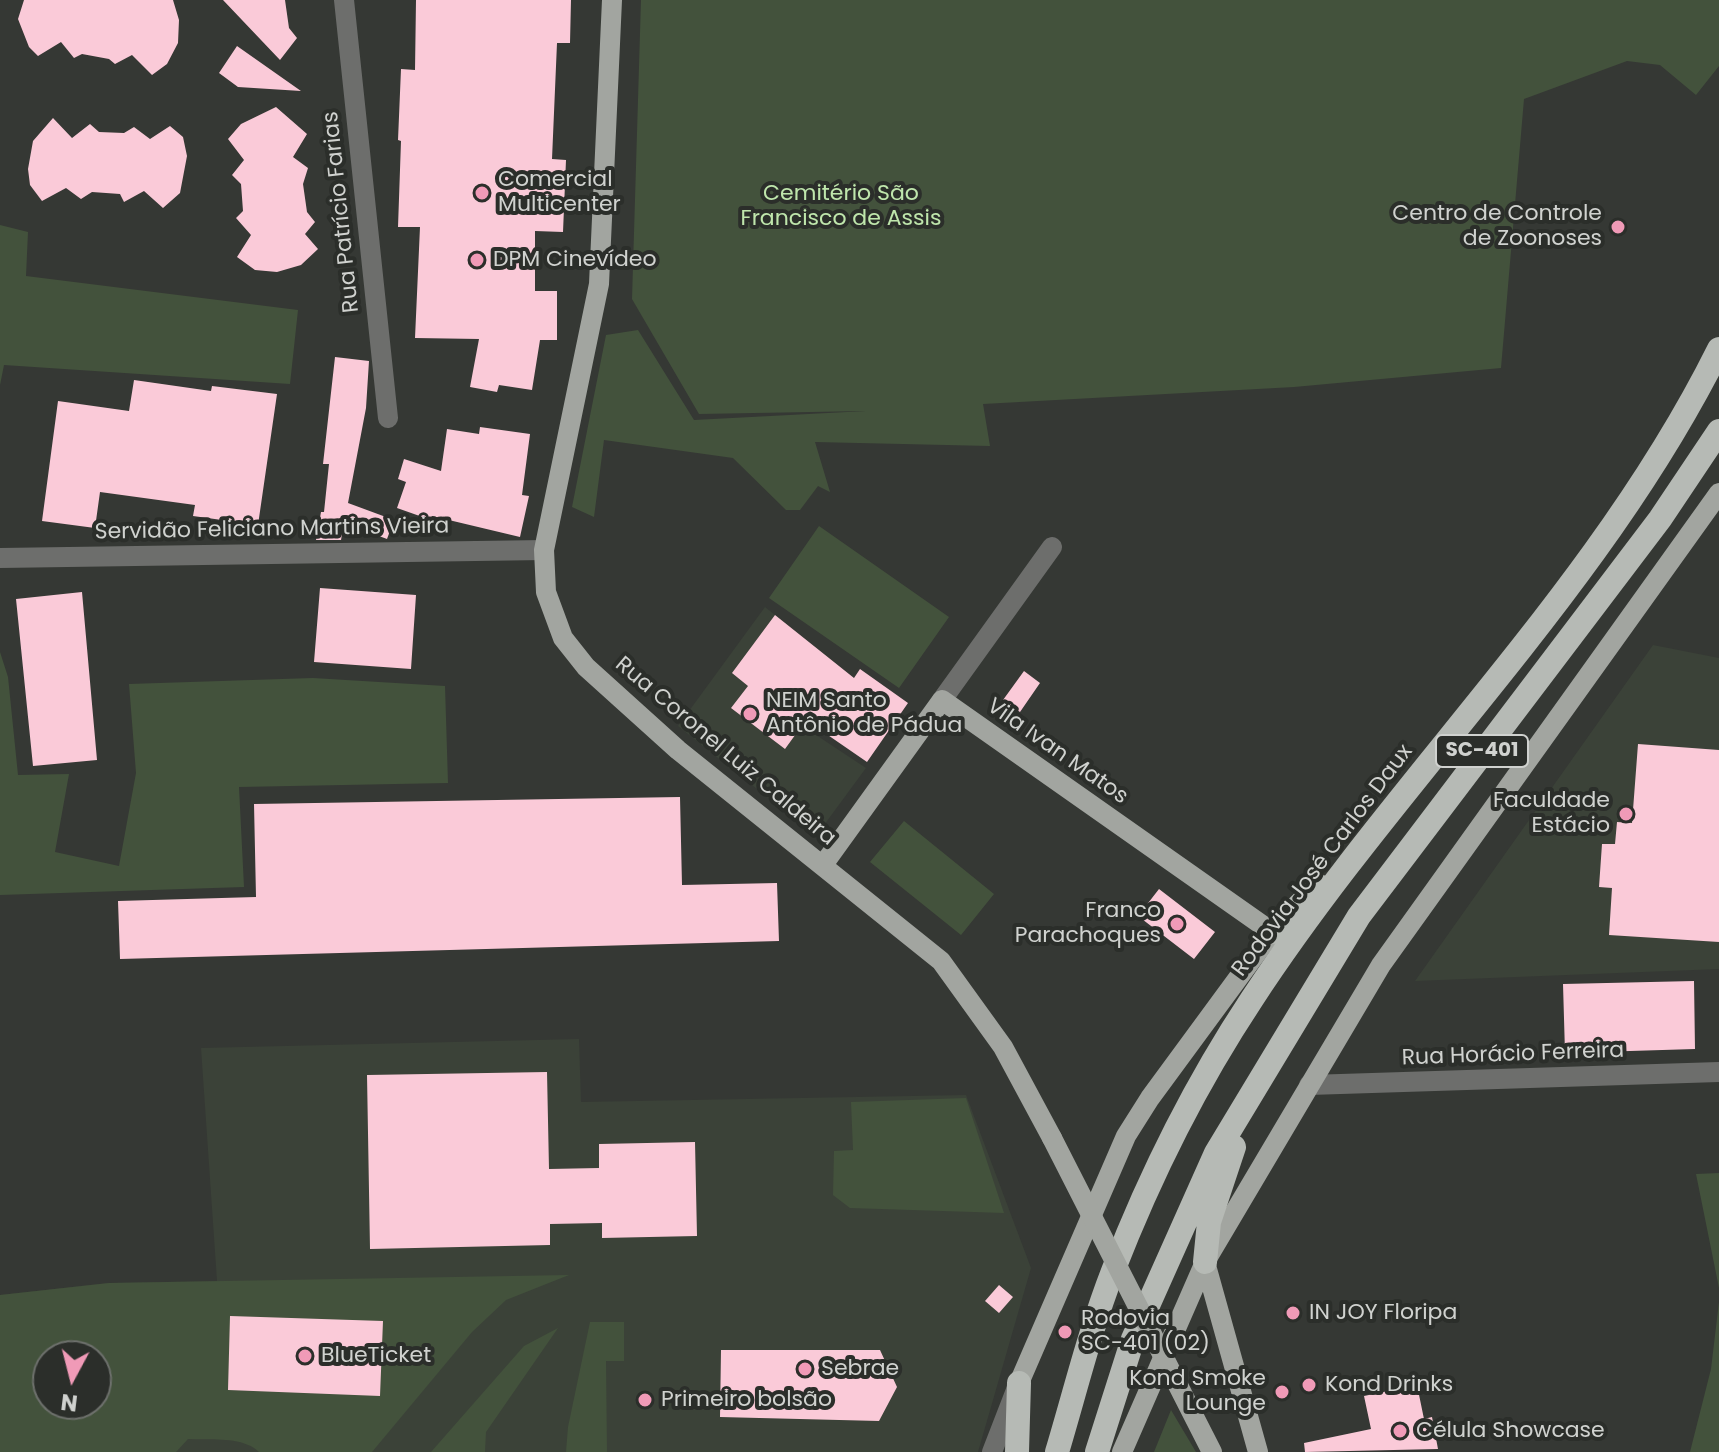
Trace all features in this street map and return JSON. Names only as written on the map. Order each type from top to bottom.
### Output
[{"type":"highway","name":"Rodovia José Carlos Daux","points":[[1057,1452],[1112,1273],[1158,1170],[1251,1000],[1366,839],[1604,537],[1689,409],[1719,349]]},
{"type":"highway","name":"SC-401","points":[[1097,1452],[1133,1339],[1166,1261],[1216,1153],[1258,1081],[1359,916],[1660,519],[1719,431]]},
{"type":"highway","points":[[1272,932],[1366,839]]},
{"type":"highway","points":[[1205,1262],[1209,1222],[1258,1081]]},
{"type":"highway","points":[[1017,1452],[1019,1383]]},
{"type":"main road","name":"Rua Coronel Luiz Caldeira","points":[[612,0],[599,284],[544,550],[546,592],[563,638],[586,667],[678,750],[941,961],[1003,1047],[1212,1452]]},
{"type":"main road","points":[[1122,1452],[1205,1262],[1381,965],[1719,493]]},
{"type":"main road","points":[[823,865],[942,700]]},
{"type":"main road","name":"Vila Ivan Matos","points":[[942,700],[1272,932]]},
{"type":"main road","points":[[1019,1383],[1126,1136],[1150,1098],[1272,932]]},
{"type":"main road","points":[[1205,1262],[1258,1452]]},
{"type":"street","name":"Rua Patrício Farias","points":[[344,0],[388,418]]},
{"type":"street","points":[[942,700],[1052,547]]},
{"type":"street","name":"Servidão Feliciano Martins Vieira","points":[[0,558],[544,550]]},
{"type":"street","name":"Rua Horácio Ferreira","points":[[1309,1085],[1719,1072]]},
{"type":"street","points":[[992,1452],[1019,1383]]},
{"type":"shaded area","name":"NEIM Santo Antônio de Pádua","points":[[765,607],[844,670],[804,727],[866,768],[816,836],[678,726]]},
{"type":"shaded area","name":"Faculdade Estácio","points":[[1653,645],[1719,658],[1719,969],[1415,981]]},
{"type":"shaded area","points":[[579,1039],[581,1102],[966,1095],[1031,1268],[978,1452],[0,1452],[0,1295],[108,1283],[217,1281],[201,1048]]},
{"type":"green space","name":"Cemitério São Francisco de Assis","points":[[641,0],[1719,0],[1719,66],[1696,95],[1660,65],[1627,61],[1524,99],[1501,368],[1294,387],[983,404],[990,446],[815,442],[830,492],[818,486],[800,510],[786,510],[733,458],[604,440],[594,517],[572,507],[606,335],[638,330],[694,420],[866,411],[699,414],[632,299]]},
{"type":"green space","points":[[0,225],[28,232],[26,276],[298,310],[290,384],[4,365],[0,385]]},
{"type":"green space","points":[[819,526],[949,617],[899,688],[769,598]]},
{"type":"green space","points":[[0,652],[8,677],[18,775],[69,774],[55,852],[119,866],[136,773],[129,684],[313,678],[445,686],[448,783],[239,787],[244,887],[0,895]]},
{"type":"green space","points":[[904,821],[994,894],[961,935],[870,862]]},
{"type":"green space","points":[[966,1098],[1004,1213],[850,1208],[833,1195],[834,1151],[853,1150],[851,1102]]},
{"type":"green space","points":[[1719,1173],[1719,1288],[1696,1174]]},
{"type":"green space","points":[[569,1275],[506,1300],[472,1332],[372,1452],[259,1452],[235,1441],[188,1439],[176,1452],[0,1452],[0,1295],[109,1283]]},
{"type":"green space","points":[[1719,1302],[1719,1452],[1690,1452],[1711,1369]]},
{"type":"green space","points":[[590,1322],[624,1322],[624,1361],[606,1361],[607,1452],[566,1452],[568,1427]]},
{"type":"green space","points":[[558,1328],[486,1432],[485,1452],[431,1452],[524,1346]]},
{"type":"green space","points":[[1171,1410],[1196,1452],[1154,1452]]},
{"type":"building","points":[[24,0],[173,0],[179,20],[178,43],[167,64],[152,75],[132,55],[115,64],[109,59],[82,54],[74,58],[61,42],[38,56],[29,47],[18,19]]},
{"type":"building","points":[[223,0],[285,0],[289,28],[297,38],[280,60]]},
{"type":"building","points":[[416,0],[571,0],[570,43],[557,43],[552,159],[566,160],[563,232],[535,231],[535,291],[557,291],[557,340],[540,340],[532,390],[499,385],[497,392],[470,387],[479,339],[415,338],[420,227],[398,227],[401,141],[398,140],[401,69],[415,70]]},
{"type":"building","points":[[237,46],[301,91],[238,87],[219,73]]},
{"type":"building","points":[[276,107],[307,134],[293,157],[308,168],[303,184],[307,212],[315,222],[305,234],[318,249],[301,265],[277,272],[255,270],[237,257],[251,235],[236,218],[243,211],[241,184],[232,175],[244,160],[228,139],[241,124]]},
{"type":"building","points":[[53,118],[72,138],[90,124],[99,132],[124,133],[134,127],[150,139],[170,126],[183,137],[187,156],[180,193],[163,208],[144,191],[124,202],[120,194],[92,192],[81,199],[66,188],[42,201],[30,185],[28,169],[33,141]]},
{"type":"building","points":[[335,357],[369,361],[366,408],[348,503],[394,520],[387,539],[344,523],[341,540],[316,540],[321,512],[324,512],[329,464],[323,464]]},
{"type":"building","points":[[134,380],[211,391],[212,386],[277,394],[258,525],[193,516],[195,505],[100,492],[95,528],[42,521],[58,401],[129,411]]},
{"type":"building","points":[[480,427],[530,434],[522,495],[529,496],[520,537],[432,516],[431,520],[397,508],[406,482],[398,479],[404,459],[441,471],[447,429],[479,434]]},
{"type":"building","points":[[320,588],[416,595],[411,669],[314,662]]},
{"type":"building","points":[[82,592],[97,760],[33,766],[16,599]]},
{"type":"building","points":[[775,615],[854,678],[860,669],[908,703],[867,762],[806,720],[785,749],[731,708],[748,686],[732,673]]},
{"type":"building","points":[[1024,671],[1040,683],[1020,712],[1003,700]]},
{"type":"building","points":[[1638,744],[1719,750],[1719,942],[1609,935],[1612,888],[1599,887],[1602,844],[1615,844],[1617,822],[1632,823]]},
{"type":"building","points":[[680,797],[682,885],[777,883],[779,941],[120,959],[118,901],[256,897],[254,804]]},
{"type":"building","name":"Franco Parachoques","points":[[1159,889],[1215,932],[1194,959],[1138,916]]},
{"type":"building","points":[[1694,981],[1695,1049],[1565,1053],[1563,984]]},
{"type":"building","points":[[547,1072],[549,1169],[599,1168],[599,1144],[695,1142],[697,1236],[602,1238],[602,1223],[550,1224],[550,1245],[370,1249],[367,1075]]},
{"type":"building","points":[[999,1285],[1013,1297],[999,1313],[985,1301]]},
{"type":"building","name":"BlueTicket","points":[[230,1316],[383,1321],[380,1396],[228,1390]]},
{"type":"building","name":"Sebrae","points":[[721,1350],[880,1350],[897,1387],[879,1421],[720,1417]]},
{"type":"building","points":[[1417,1385],[1424,1419],[1432,1417],[1438,1449],[1305,1452],[1304,1443],[1371,1429],[1364,1396]]},
{"type":"place","name":"Comercial Multicenter","points":[[482,193]]},
{"type":"place","name":"Centro de Controle de Zoonoses","points":[[1618,227]]},
{"type":"place","name":"DPM Cinevídeo","points":[[477,260]]},
{"type":"place","name":"NEIM Santo Antônio de Pádua","points":[[750,714]]},
{"type":"place","name":"Faculdade Estácio","points":[[1626,814]]},
{"type":"place","name":"Franco Parachoques","points":[[1177,924]]},
{"type":"place","name":"IN JOY Floripa","points":[[1293,1313]]},
{"type":"place","name":"Rodovia SC-401 (02)","points":[[1065,1332]]},
{"type":"place","name":"BlueTicket","points":[[305,1356]]},
{"type":"place","name":"Sebrae","points":[[805,1369]]},
{"type":"place","name":"Kond Drinks","points":[[1309,1385]]},
{"type":"place","name":"Kond Smoke Lounge","points":[[1282,1392]]},
{"type":"place","name":"Primeiro bolsão","points":[[645,1400]]},
{"type":"place","name":"Célula Showcase","points":[[1400,1431]]}]
